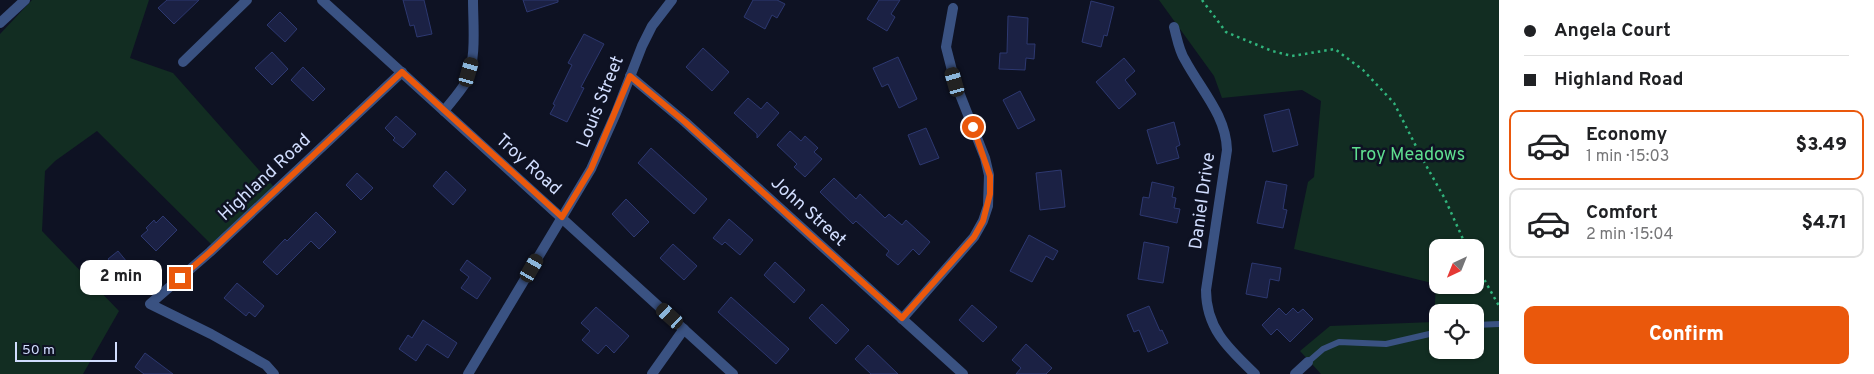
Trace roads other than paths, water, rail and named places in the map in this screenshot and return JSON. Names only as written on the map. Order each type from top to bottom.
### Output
[{"type":"street","points":[[0,23],[24,0]]},
{"type":"street","points":[[183,62],[246,0]]},
{"type":"street","name":"Troy Road","points":[[322,0],[733,374]]},
{"type":"street","points":[[444,111],[466,82],[472,62],[473,0]]},
{"type":"street","name":"Louis Street","points":[[468,374],[591,169],[642,46],[652,26],[672,0]]},
{"type":"street","points":[[902,318],[974,237],[983,221],[988,206],[990,176],[955,82],[946,47],[953,8]]},
{"type":"street","name":"Daniel Drive","points":[[1174,27],[1184,59],[1222,123],[1226,141],[1227,150],[1206,290],[1208,311],[1219,336],[1255,374]]},
{"type":"street","name":"Highland Road","points":[[274,374],[266,365],[150,304],[210,252],[402,72]]},
{"type":"street","name":"John Street","points":[[630,76],[685,122],[963,374]]},
{"type":"street","points":[[652,374],[684,329]]},
{"type":"street","points":[[1295,374],[1308,362]]},
{"type":"lane","points":[[1484,325],[1499,324]]},
{"type":"lane","points":[[1308,362],[1323,349],[1339,342],[1386,344],[1429,334]]},
{"type":"park label","name":"Troy Meadows","points":[[1408,155]]}]
